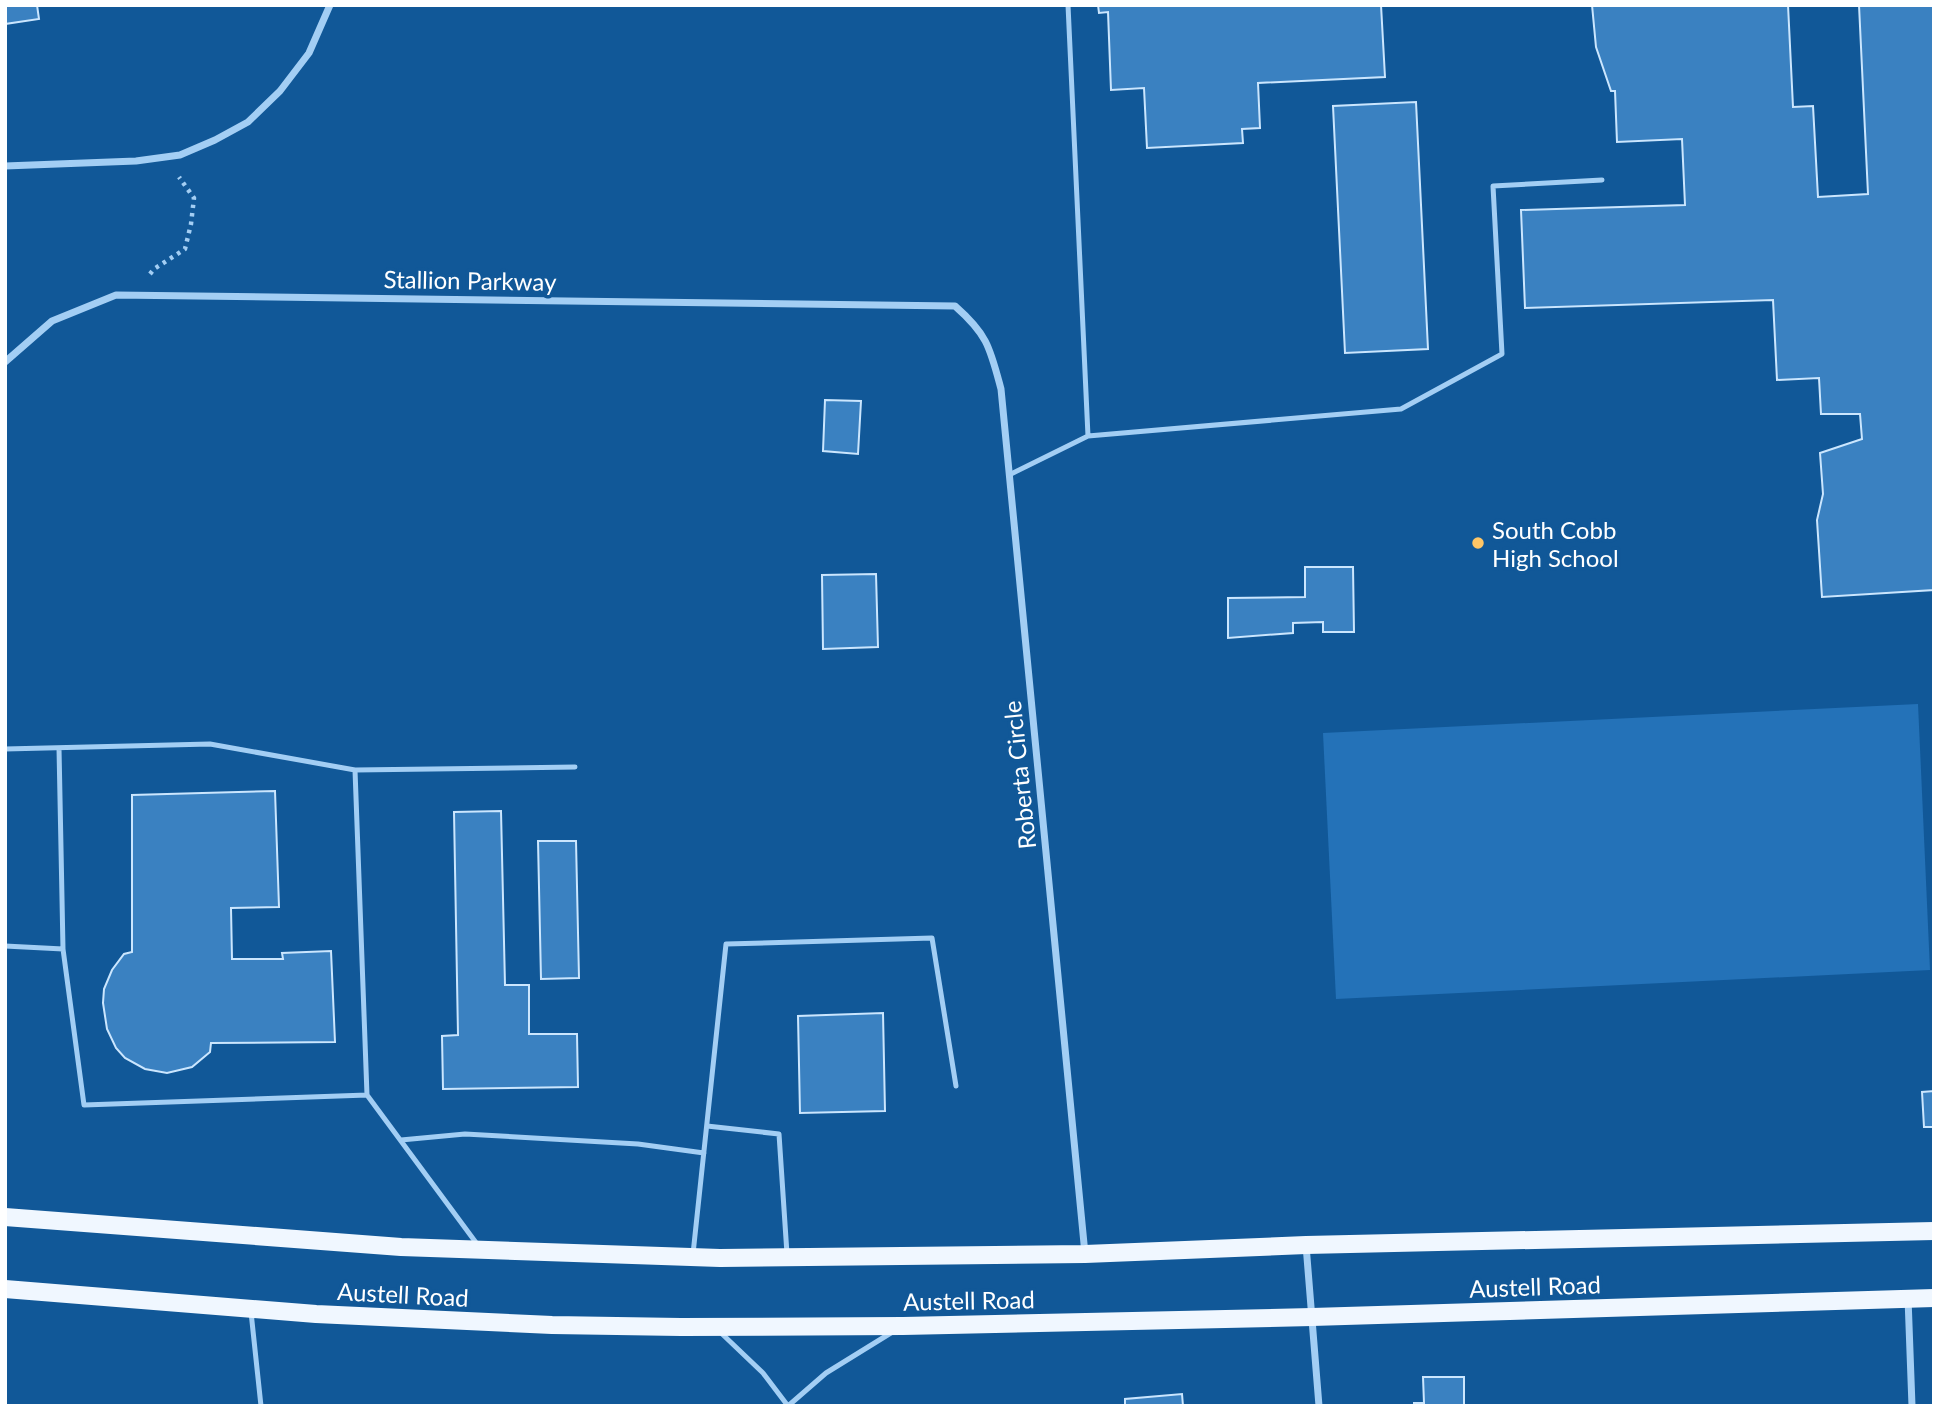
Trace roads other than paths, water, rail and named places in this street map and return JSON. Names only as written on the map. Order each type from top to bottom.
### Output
[{"type":"main road","name":"Austell Road","points":[[5,1217],[388,1246],[693,1257],[1085,1254],[1306,1245],[1934,1231]]},
{"type":"main road","name":"Austell Road","points":[[5,1289],[251,1309],[552,1325],[714,1327],[903,1326],[1312,1317],[1934,1298]]},
{"type":"street","points":[[5,166],[136,161],[180,155],[248,122],[280,91],[309,52],[330,5]]},
{"type":"street","name":"Stallion Parkway","points":[[5,362],[52,321],[116,295],[955,306]]},
{"type":"street","name":"Roberta Circle","points":[[955,306],[974,322],[989,345],[1001,389],[1085,1254]]},
{"type":"street","points":[[1306,1245],[1318,1406]]},
{"type":"street","points":[[1908,1298],[1912,1406]]},
{"type":"lane","points":[[1068,5],[1088,436]]},
{"type":"lane","points":[[1009,475],[1088,436],[1401,409],[1502,354],[1493,186],[1602,180]]},
{"type":"lane","points":[[5,749],[209,744],[355,770],[575,767]]},
{"type":"lane","points":[[59,748],[63,949],[84,1105],[367,1095]]},
{"type":"lane","points":[[355,770],[367,1095],[481,1249]]},
{"type":"lane","points":[[693,1257],[726,944],[932,937],[956,1086]]},
{"type":"lane","points":[[5,946],[63,949]]},
{"type":"lane","points":[[707,1126],[779,1134],[787,1257]]},
{"type":"lane","points":[[401,1140],[465,1134],[638,1144],[704,1153]]},
{"type":"lane","points":[[251,1309],[261,1406]]},
{"type":"lane","points":[[714,1327],[763,1373],[788,1406],[826,1373],[903,1326]]},
{"type":"place","name":"South Cobb High School","points":[[1478,543]]}]
